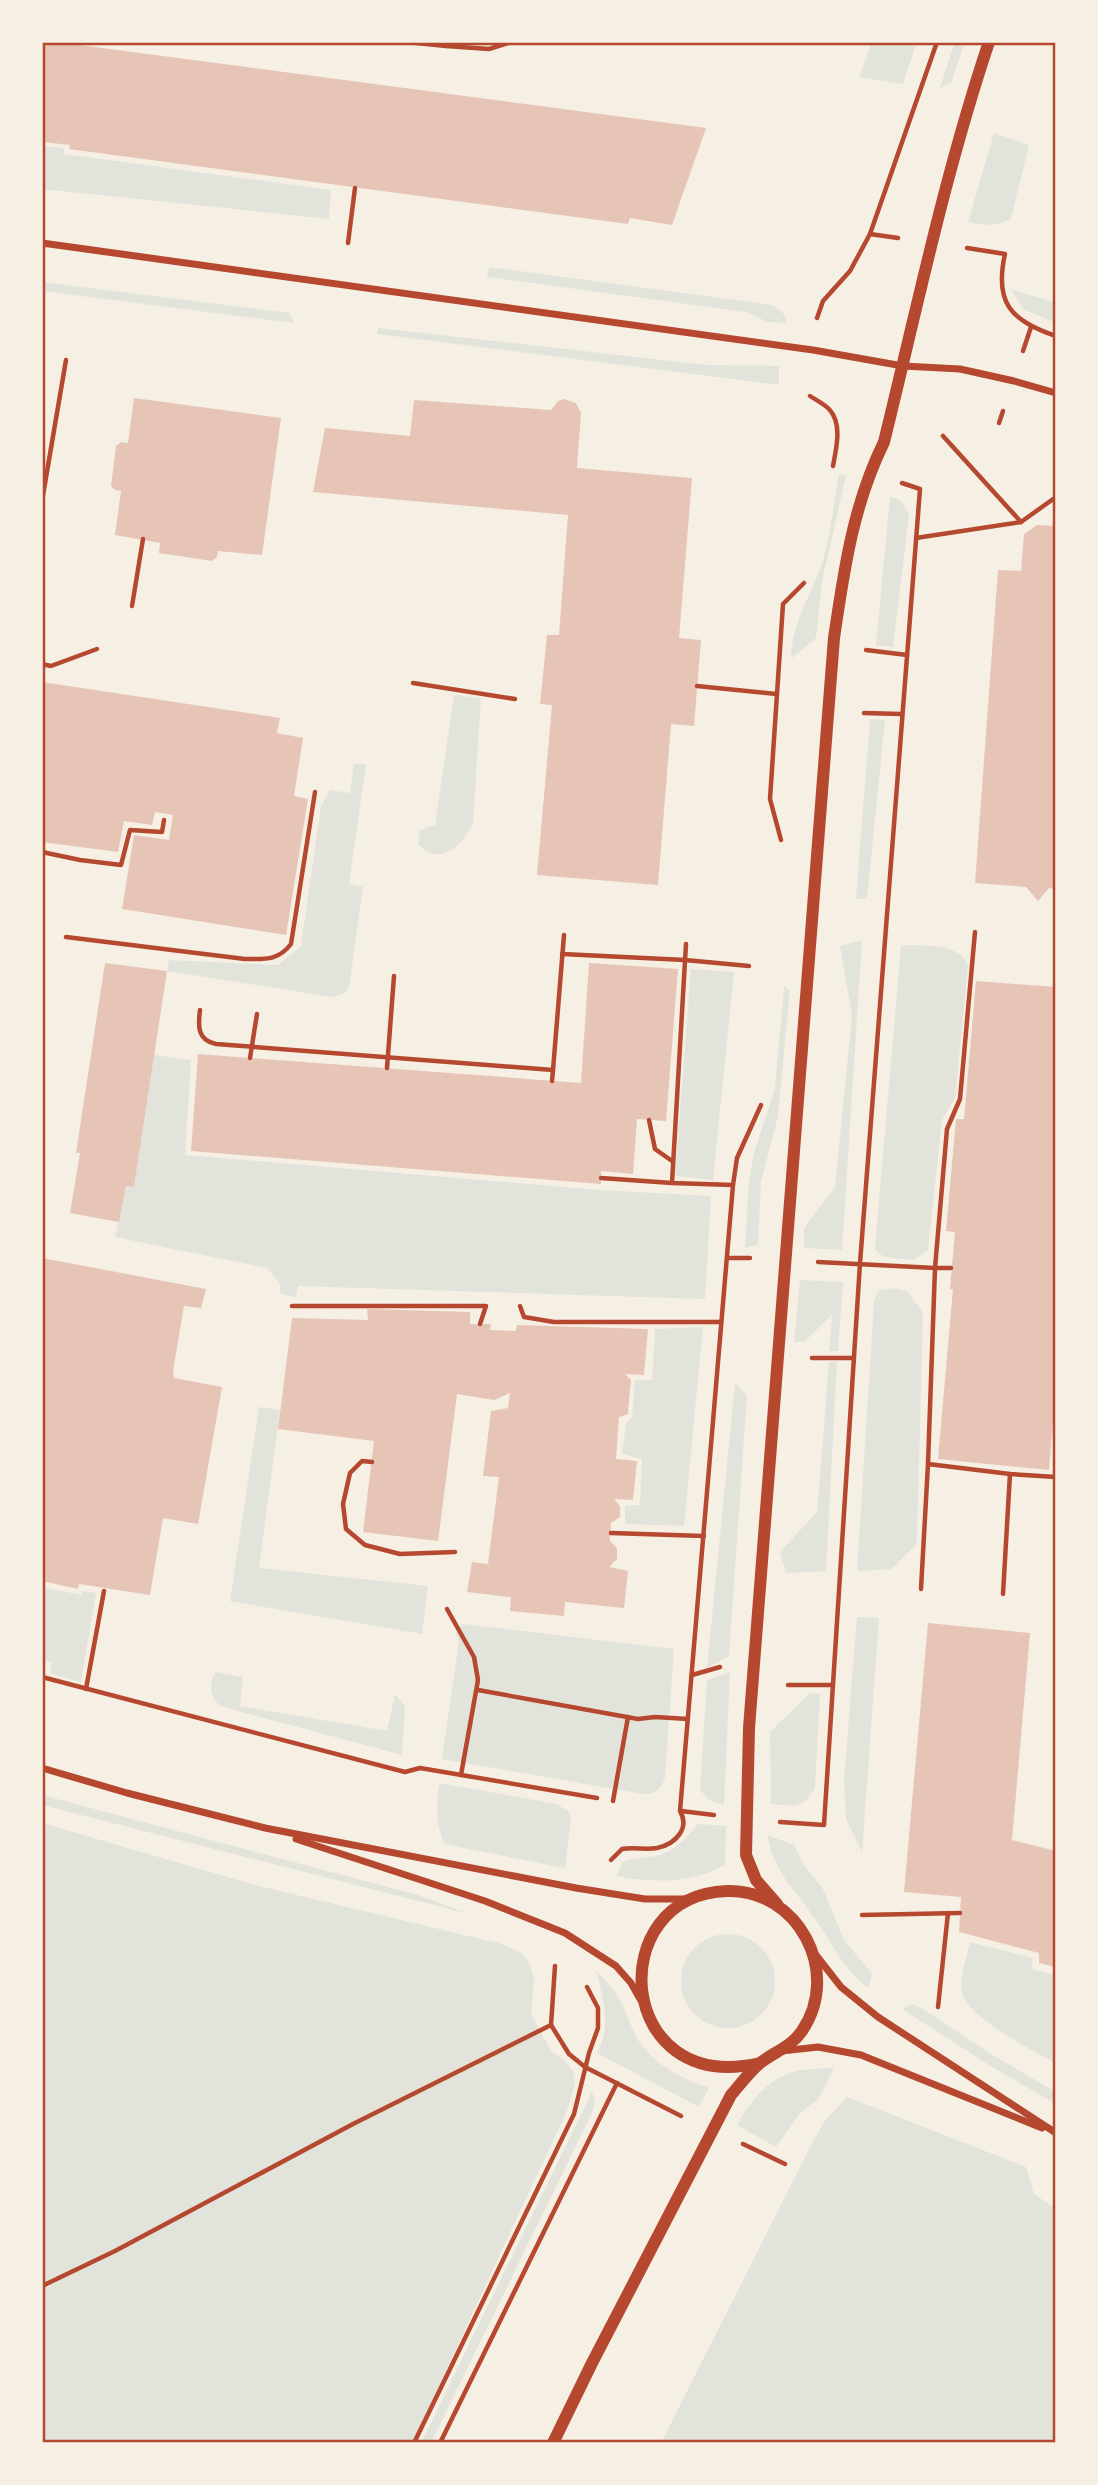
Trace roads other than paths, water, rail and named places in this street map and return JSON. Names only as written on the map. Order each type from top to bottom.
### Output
[{"type":"street","points":[[265,1828],[485,1901],[565,1933],[616,1966],[631,1983],[653,2025],[666,2042],[686,2058],[710,2066],[738,2068],[760,2063],[781,2052],[801,2032],[812,2011],[818,1985],[813,1952],[806,1935],[792,1916],[777,1904],[756,1880],[746,1855],[747,1780],[752,1685],[834,638],[844,564],[858,505],[884,443],[946,186],[989,42]]},
{"type":"street","points":[[42,243],[813,350],[903,366],[960,369],[1056,393]]},
{"type":"street","points":[[42,1768],[127,1794],[265,1828],[588,1890],[645,1899],[690,1899]]},
{"type":"street","points":[[643,2003],[640,1974],[649,1943],[665,1917],[690,1899],[714,1891],[737,1891],[761,1896],[777,1904]]},
{"type":"street","points":[[813,1952],[841,1987],[878,2017],[1056,2133]]},
{"type":"street","points":[[781,2052],[818,2047],[861,2055],[1056,2133]]},
{"type":"street","points":[[553,2443],[731,2095],[760,2063]]}]
